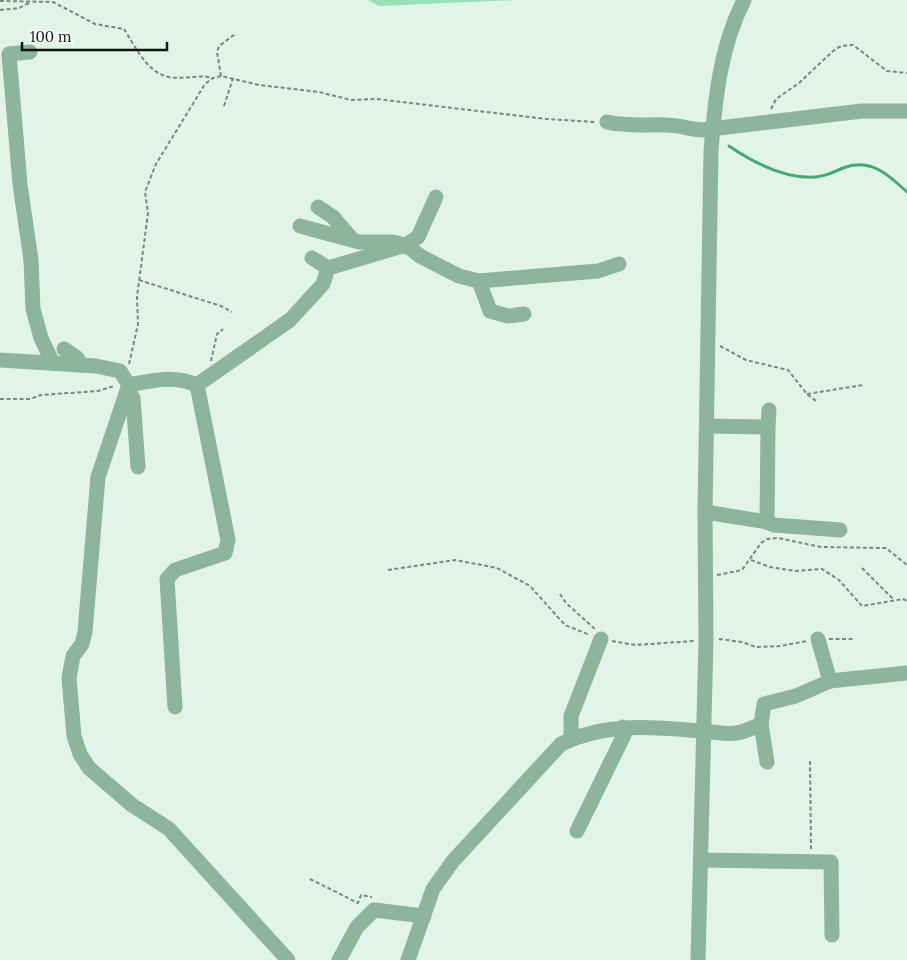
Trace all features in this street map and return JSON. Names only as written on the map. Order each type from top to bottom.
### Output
[{"type":"street","points":[[698,960],[706,640],[705,512],[713,128],[715,94],[727,48],[744,0]]},
{"type":"street","points":[[30,52],[5,54],[31,260],[34,309],[41,338],[53,363]]},
{"type":"street","points":[[607,122],[626,126],[669,125],[680,128],[713,128],[862,111],[907,111]]},
{"type":"street","points":[[312,258],[328,268],[406,245],[418,237],[436,198]]},
{"type":"street","points":[[318,207],[333,217],[351,238]]},
{"type":"street","points":[[300,226],[340,238],[351,238],[360,242],[393,242],[406,245],[420,256],[459,276],[479,282],[598,271],[619,264]]},
{"type":"street","points":[[197,385],[290,320],[323,284],[328,268]]},
{"type":"street","points":[[479,282],[490,311],[508,316],[524,314]]},
{"type":"street","points":[[64,349],[77,358],[81,365]]},
{"type":"street","points":[[0,360],[81,365],[120,371],[133,398],[138,467]]},
{"type":"street","points":[[128,388],[158,379],[181,378],[197,385]]},
{"type":"street","points":[[175,706],[167,579],[175,570],[225,553],[228,540],[197,385]]},
{"type":"street","points":[[128,388],[98,478],[85,632],[82,644],[73,656],[70,678],[74,736],[80,754],[90,768],[132,805],[168,829],[288,960]]},
{"type":"street","points":[[767,522],[769,410]]},
{"type":"street","points":[[707,426],[768,427]]},
{"type":"street","points":[[705,512],[767,522],[840,530]]},
{"type":"street","points":[[818,638],[830,681]]},
{"type":"street","points":[[571,739],[571,716],[600,639]]},
{"type":"street","points":[[767,762],[761,724],[764,704],[796,696],[830,681],[907,673]]},
{"type":"street","points":[[408,960],[433,889],[453,861],[561,744],[582,734],[623,727],[741,734],[761,724]]},
{"type":"street","points":[[577,830],[624,735],[623,727]]},
{"type":"street","points":[[701,860],[831,862],[832,934]]},
{"type":"street","points":[[340,960],[357,927],[374,910],[424,916]]},
{"type":"path","points":[[0,1],[53,2],[95,24],[124,29],[152,69],[168,78],[207,76],[213,78]]},
{"type":"path","points":[[0,10],[19,8],[31,1]]},
{"type":"path","points":[[221,76],[217,52],[219,46],[235,34]]},
{"type":"path","points":[[766,123],[767,115],[776,99],[799,83],[841,46],[853,46],[886,71],[907,73]]},
{"type":"path","points":[[0,399],[30,399],[41,395],[98,391],[121,384],[128,388],[128,370],[138,324],[139,280],[148,214],[145,192],[156,164],[205,84],[213,78],[221,76],[259,85],[319,92],[351,100],[376,99],[547,120],[607,122]]},
{"type":"path","points":[[224,106],[233,78]]},
{"type":"path","points":[[139,280],[221,306],[232,312]]},
{"type":"path","points":[[211,377],[211,354],[217,334],[223,329]]},
{"type":"path","points":[[708,337],[746,360],[788,370],[807,394],[816,401]]},
{"type":"path","points":[[807,394],[862,386]]},
{"type":"path","points":[[705,577],[742,570],[751,560],[761,543],[767,539],[778,538],[821,547],[886,548],[907,565]]},
{"type":"path","points":[[388,570],[455,560],[497,568],[530,586],[566,625],[600,639],[635,645],[706,640],[742,642],[756,647],[780,646],[818,638],[853,638]]},
{"type":"path","points":[[751,560],[770,567],[795,571],[822,569],[839,580],[862,606],[894,600],[903,599],[907,601]]},
{"type":"path","points":[[862,568],[894,600]]},
{"type":"path","points":[[560,594],[566,603],[596,630],[600,639]]},
{"type":"path","points":[[810,761],[811,862]]},
{"type":"path","points":[[310,879],[358,903],[361,895],[380,899]]},
{"type":"green space","points":[[368,0],[517,0],[379,6]]},
{"type":"waterway","points":[[729,146],[770,169],[803,177],[826,175],[853,165],[870,166],[886,174],[907,192]]}]
